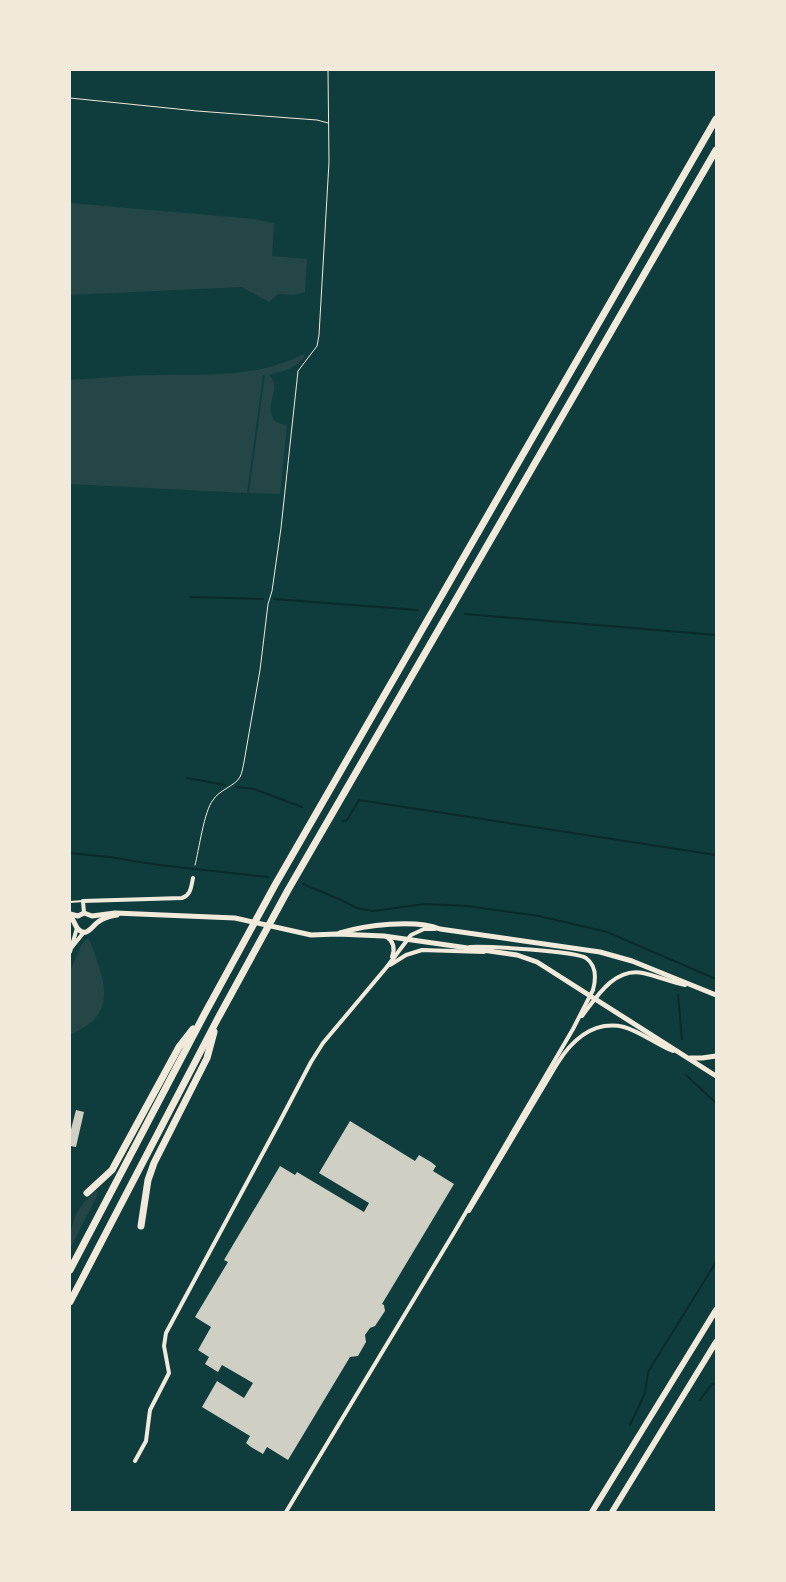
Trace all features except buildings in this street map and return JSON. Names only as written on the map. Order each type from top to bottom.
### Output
[{"type":"highway","points":[[70,1270],[204,1015],[275,885],[716,119]]},
{"type":"highway","points":[[70,1302],[217,1020],[288,890],[716,150]]},
{"type":"highway","points":[[87,1193],[112,1170],[179,1046],[204,1015]]},
{"type":"highway","points":[[140,1226],[148,1180],[154,1163],[207,1058],[217,1020]]},
{"type":"highway","points":[[592,1512],[716,1310]]},
{"type":"highway","points":[[612,1512],[716,1342]]},
{"type":"street","points":[[84,913],[83,901],[182,898],[190,892],[193,878]]},
{"type":"street","points":[[70,915],[78,916],[84,913],[92,916],[106,913],[125,913],[235,918],[311,935],[384,936],[505,954]]},
{"type":"street","points":[[71,951],[84,932],[93,928],[94,924],[106,918],[125,913]]},
{"type":"street","points":[[70,915],[76,925],[84,932]]},
{"type":"street","points":[[71,951],[78,916]]},
{"type":"street","points":[[92,916],[94,924]]},
{"type":"street","points":[[337,934],[349,930],[400,924],[425,925],[440,929],[600,952],[632,961],[716,995]]},
{"type":"street","points":[[134,1461],[146,1440],[148,1414],[169,1373],[164,1337],[311,1062],[323,1043],[411,935],[420,930],[440,929]]},
{"type":"street","points":[[420,930],[418,936],[421,941]]},
{"type":"street","points":[[384,936],[391,940],[394,947],[392,957],[386,968]]},
{"type":"street","points":[[285,1512],[305,1482],[455,1231],[573,1029],[594,984],[592,964],[586,959],[575,955],[477,946],[466,947]]},
{"type":"street","points":[[386,968],[406,955],[422,950],[516,955],[537,962],[716,1076]]},
{"type":"street","points":[[573,1029],[604,989],[616,978],[626,973],[645,973],[697,987]]},
{"type":"street","points":[[455,1231],[475,1202],[557,1064],[578,1038],[590,1030],[610,1026],[624,1028],[685,1056],[702,1058],[716,1056]]},
{"type":"lane","points":[[70,902],[83,901]]},
{"type":"path","points":[[195,865],[207,812],[212,801],[220,792],[237,781],[244,762],[281,528],[298,371],[317,346],[319,335],[329,162],[328,70]]},
{"type":"path","points":[[70,98],[317,120],[329,123]]},
{"type":"shaded area","points":[[70,203],[255,219],[274,223],[272,256],[307,259],[305,292],[294,295],[278,294],[269,302],[242,287],[70,295]]},
{"type":"shaded area","points":[[304,354],[305,356],[301,361],[293,367],[269,375],[273,380],[274,386],[271,404],[272,417],[277,423],[287,425],[280,494],[249,493],[265,375],[263,375],[247,493],[70,484],[70,380],[234,373],[268,367]]},
{"type":"shaded area","points":[[88,938],[102,976],[104,997],[98,1015],[82,1029],[70,1034],[70,971],[82,944]]},
{"type":"shaded area","points":[[96,1191],[98,1194],[70,1249],[71,1231],[75,1217],[83,1204]]},
{"type":"waterway","points":[[190,597],[263,599]]},
{"type":"waterway","points":[[274,599],[418,610]]},
{"type":"waterway","points":[[465,614],[716,635]]},
{"type":"waterway","points":[[187,778],[225,785]]},
{"type":"waterway","points":[[236,787],[254,789],[302,807]]},
{"type":"waterway","points":[[342,821],[347,820],[359,800],[716,855]]},
{"type":"waterway","points":[[70,853],[268,877]]},
{"type":"waterway","points":[[303,884],[357,908],[373,911],[425,904],[467,906],[539,916],[607,932],[716,979]]},
{"type":"waterway","points":[[678,995],[682,1039]]},
{"type":"waterway","points":[[686,1075],[716,1103]]},
{"type":"waterway","points":[[630,1425],[645,1393],[648,1372],[716,1262]]},
{"type":"waterway","points":[[700,1400],[712,1384],[716,1384]]}]
